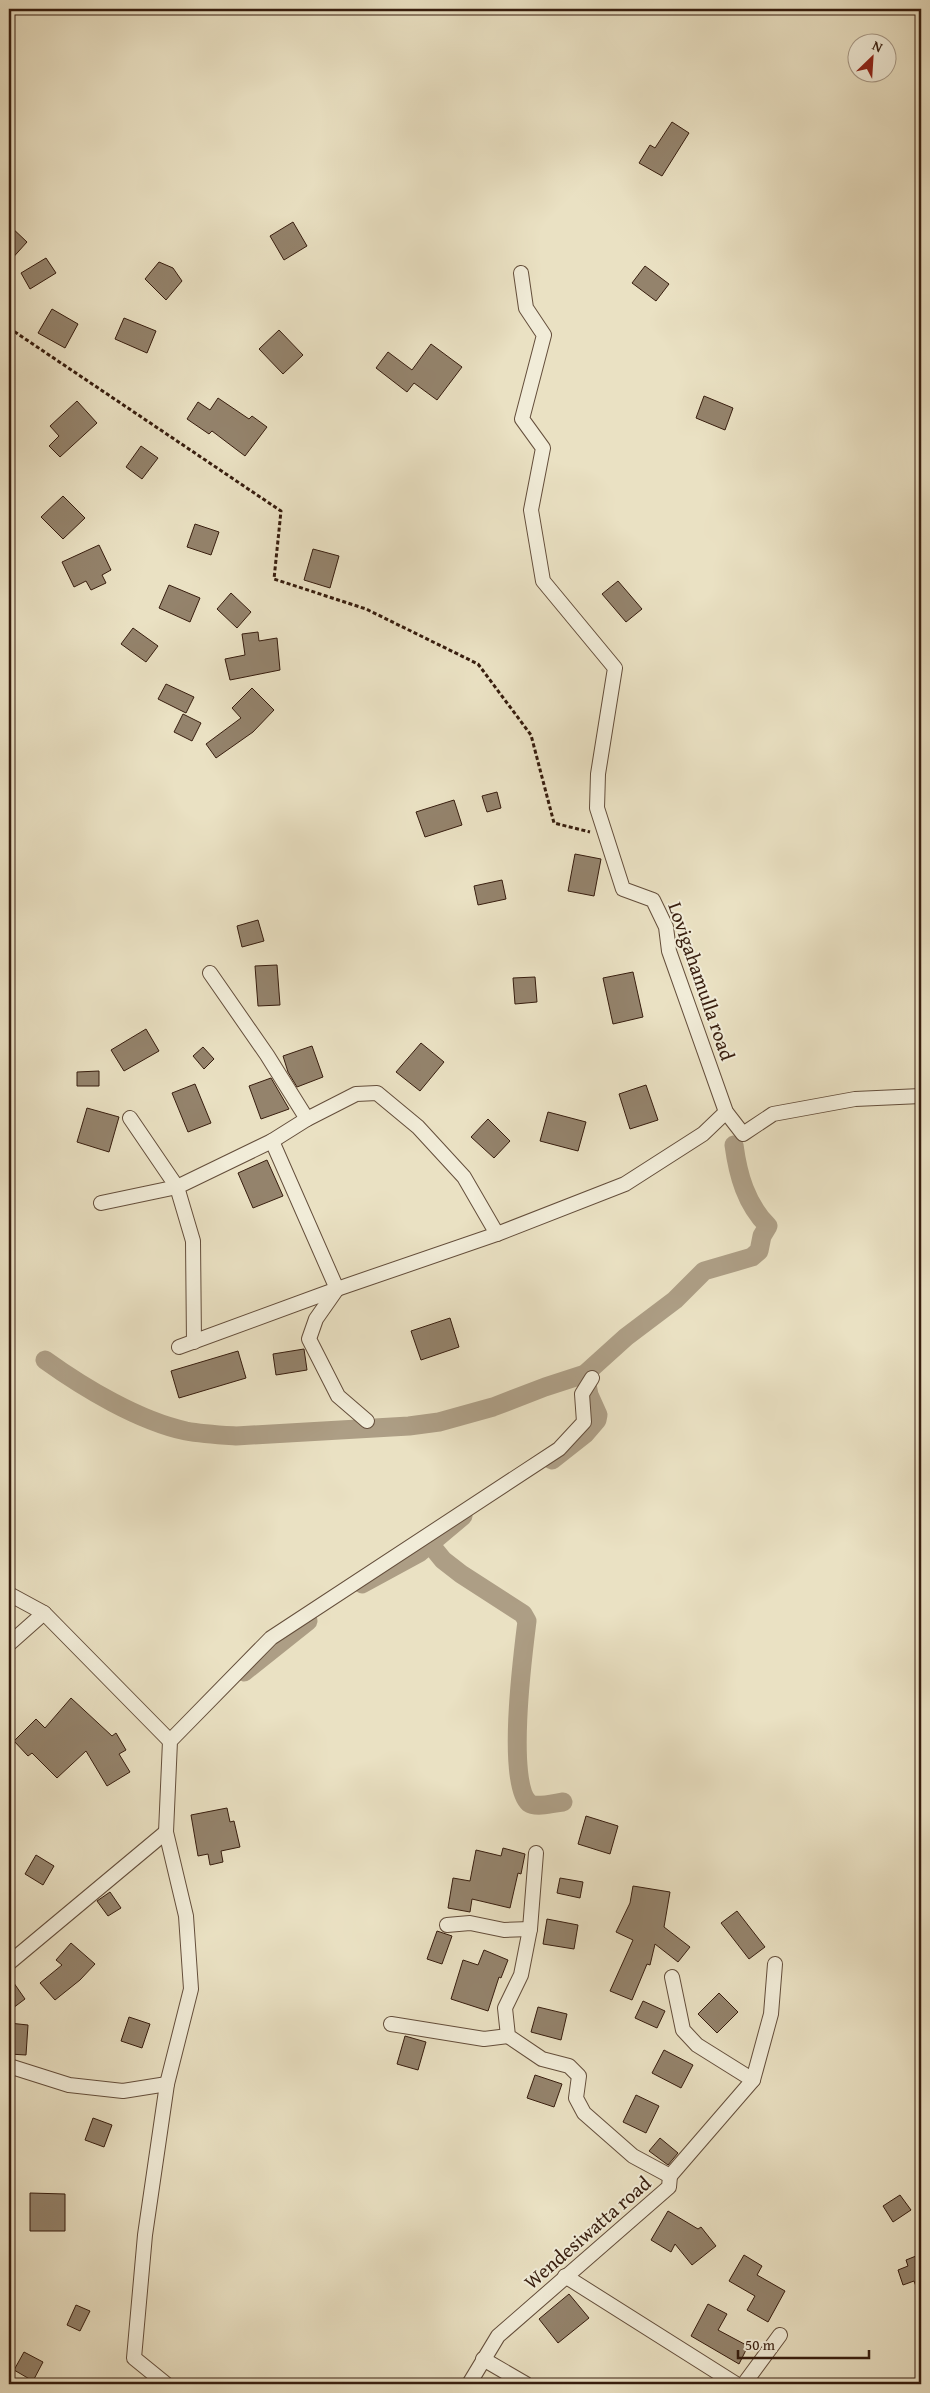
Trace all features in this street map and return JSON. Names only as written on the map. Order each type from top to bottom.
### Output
[{"type":"street","name":"Lovigahamulla road","points":[[521,273],[526,308],[544,335],[522,419],[543,448],[531,510],[543,581],[615,668],[598,774],[597,808],[623,889],[653,900],[666,927],[669,952],[726,1112],[743,1134],[773,1114],[855,1099],[921,1096]]},
{"type":"street","points":[[210,973],[267,1055],[308,1119]]},
{"type":"street","points":[[101,1203],[177,1187],[272,1141],[308,1119],[356,1094],[377,1093],[418,1127],[464,1177],[497,1234]]},
{"type":"street","points":[[179,1348],[336,1289],[497,1234],[625,1184],[703,1134],[726,1112]]},
{"type":"street","points":[[130,1118],[177,1187],[193,1241],[194,1342]]},
{"type":"street","points":[[272,1141],[336,1289]]},
{"type":"street","points":[[336,1289],[316,1319],[309,1339],[338,1396],[367,1421]]},
{"type":"street","points":[[166,2384],[134,2358],[145,2235],[167,2084],[191,1989],[186,1916],[166,1832],[170,1740],[271,1638],[559,1449],[584,1422],[582,1394],[592,1378]]},
{"type":"street","points":[[9,1594],[44,1613],[170,1740]]},
{"type":"street","points":[[9,1644],[44,1613]]},
{"type":"street","points":[[9,1963],[166,1832]]},
{"type":"street","points":[[391,2024],[484,2039],[508,2036],[504,2008],[521,1976],[530,1929],[536,1853]]},
{"type":"street","points":[[447,1925],[470,1923],[504,1930],[530,1929]]},
{"type":"street","points":[[670,2176],[753,2080],[771,2014],[775,1964]]},
{"type":"street","points":[[672,1977],[683,2030],[697,2045],[753,2080]]},
{"type":"street","name":"Wendesiwatta road","points":[[469,2384],[482,2359],[498,2336],[669,2187],[670,2176],[633,2156],[584,2113],[576,2098],[579,2076],[569,2066],[542,2059],[508,2036]]},
{"type":"street","points":[[9,2066],[69,2085],[123,2091],[167,2084]]},
{"type":"street","points":[[565,2276],[736,2384]]},
{"type":"street","points":[[744,2384],[780,2334]]},
{"type":"street","points":[[482,2359],[526,2384]]},
{"type":"path","points":[[9,328],[281,511],[274,579],[366,609],[478,664],[531,735],[554,823],[605,835]]},
{"type":"building","points":[[672,122],[689,133],[662,176],[639,163],[650,145],[655,148]]},
{"type":"building","points":[[293,222],[307,246],[284,260],[270,236]]},
{"type":"building","points":[[9,225],[27,242],[9,262]]},
{"type":"building","points":[[46,258],[56,273],[30,289],[21,273]]},
{"type":"building","points":[[159,262],[173,268],[182,281],[166,300],[145,279]]},
{"type":"building","points":[[645,266],[669,284],[656,301],[632,283]]},
{"type":"building","points":[[52,309],[78,324],[65,348],[38,333]]},
{"type":"building","points":[[124,318],[156,331],[147,353],[115,339]]},
{"type":"building","points":[[279,330],[303,355],[283,374],[259,349]]},
{"type":"building","points":[[431,344],[462,367],[437,400],[414,383],[407,392],[376,368],[388,352],[412,370]]},
{"type":"building","points":[[704,396],[733,408],[725,430],[696,418]]},
{"type":"building","points":[[218,398],[249,419],[252,416],[267,427],[245,456],[212,431],[209,434],[187,419],[198,402],[210,410]]},
{"type":"building","points":[[77,401],[97,423],[60,457],[49,446],[59,436],[50,426]]},
{"type":"building","points":[[141,446],[158,458],[142,479],[126,467]]},
{"type":"building","points":[[63,496],[85,518],[63,539],[41,517]]},
{"type":"building","points":[[195,524],[219,532],[211,555],[187,547]]},
{"type":"building","points":[[99,545],[111,570],[102,575],[106,583],[91,590],[86,581],[74,587],[62,562]]},
{"type":"building","points":[[313,549],[339,556],[330,588],[304,580]]},
{"type":"building","points":[[618,581],[642,609],[626,622],[602,594]]},
{"type":"building","points":[[169,585],[200,598],[190,622],[159,608]]},
{"type":"building","points":[[231,593],[251,612],[237,628],[217,609]]},
{"type":"building","points":[[133,628],[158,646],[146,662],[121,644]]},
{"type":"building","points":[[258,632],[259,641],[277,638],[280,670],[230,680],[225,659],[245,655],[242,634]]},
{"type":"building","points":[[166,684],[194,697],[186,713],[158,699]]},
{"type":"building","points":[[252,688],[274,710],[253,732],[216,758],[206,744],[241,718],[232,708]]},
{"type":"building","points":[[183,714],[201,723],[192,741],[174,732]]},
{"type":"building","points":[[497,792],[501,808],[487,812],[482,796]]},
{"type":"building","points":[[454,800],[462,825],[425,837],[416,812]]},
{"type":"building","points":[[575,854],[601,859],[594,896],[568,891]]},
{"type":"building","points":[[502,880],[506,899],[478,905],[474,886]]},
{"type":"building","points":[[258,920],[264,941],[242,947],[237,926]]},
{"type":"building","points":[[277,965],[280,1005],[258,1006],[255,966]]},
{"type":"building","points":[[633,972],[643,1017],[613,1024],[603,978]]},
{"type":"building","points":[[535,977],[537,1002],[515,1004],[513,978]]},
{"type":"building","points":[[146,1029],[159,1051],[124,1071],[111,1050]]},
{"type":"building","points":[[421,1043],[444,1062],[420,1091],[396,1072]]},
{"type":"building","points":[[312,1046],[323,1077],[297,1087],[288,1072],[283,1056]]},
{"type":"building","points":[[203,1047],[214,1059],[204,1069],[193,1056]]},
{"type":"building","points":[[99,1071],[99,1086],[77,1086],[77,1072]]},
{"type":"building","points":[[271,1078],[289,1109],[261,1119],[249,1086]]},
{"type":"building","points":[[195,1084],[211,1123],[188,1132],[172,1093]]},
{"type":"building","points":[[646,1085],[658,1120],[630,1129],[619,1094]]},
{"type":"building","points":[[87,1108],[119,1117],[109,1152],[77,1142]]},
{"type":"building","points":[[548,1112],[586,1122],[578,1151],[540,1141]]},
{"type":"building","points":[[488,1119],[510,1141],[494,1158],[471,1137]]},
{"type":"building","points":[[267,1160],[283,1196],[253,1208],[238,1173]]},
{"type":"building","points":[[450,1318],[459,1347],[421,1360],[411,1331]]},
{"type":"building","points":[[304,1349],[307,1370],[276,1375],[273,1354]]},
{"type":"building","points":[[238,1351],[246,1378],[179,1398],[171,1371]]},
{"type":"building","points":[[71,1698],[112,1736],[116,1733],[126,1750],[119,1754],[130,1772],[107,1786],[86,1751],[57,1778],[32,1753],[28,1756],[14,1741],[36,1719],[45,1728]]},
{"type":"building","points":[[227,1808],[230,1822],[234,1821],[240,1847],[221,1851],[223,1862],[210,1865],[208,1854],[198,1856],[191,1815]]},
{"type":"building","points":[[586,1816],[618,1826],[610,1854],[578,1844]]},
{"type":"building","points":[[503,1848],[525,1854],[521,1874],[518,1873],[510,1908],[472,1899],[470,1912],[448,1908],[453,1878],[470,1881],[476,1850],[501,1856]]},
{"type":"building","points":[[36,1855],[54,1866],[43,1885],[25,1874]]},
{"type":"building","points":[[560,1878],[583,1882],[580,1898],[557,1893]]},
{"type":"building","points":[[633,1886],[670,1892],[664,1927],[690,1947],[678,1962],[655,1944],[650,1965],[647,1964],[632,2000],[610,1991],[633,1940],[616,1932],[630,1903]]},
{"type":"building","points":[[110,1892],[121,1908],[108,1916],[97,1901]]},
{"type":"building","points":[[737,1911],[765,1947],[749,1959],[721,1923]]},
{"type":"building","points":[[547,1919],[578,1925],[574,1949],[543,1944]]},
{"type":"building","points":[[437,1931],[452,1936],[442,1964],[427,1959]]},
{"type":"building","points":[[71,1943],[95,1964],[80,1980],[55,2000],[40,1983],[62,1965],[56,1960]]},
{"type":"building","points":[[484,1950],[508,1960],[501,1978],[499,1977],[488,2011],[451,1999],[463,1960],[478,1965]]},
{"type":"building","points":[[9,1976],[25,1999],[9,2011]]},
{"type":"building","points":[[719,1993],[738,2012],[717,2033],[698,2014]]},
{"type":"building","points":[[643,2001],[665,2011],[657,2028],[635,2018]]},
{"type":"building","points":[[538,2007],[567,2014],[561,2040],[531,2032]]},
{"type":"building","points":[[129,2017],[150,2024],[142,2048],[121,2041]]},
{"type":"building","points":[[9,2023],[28,2025],[26,2055],[9,2054]]},
{"type":"building","points":[[405,2036],[426,2042],[418,2070],[397,2064]]},
{"type":"building","points":[[664,2050],[693,2065],[681,2088],[652,2073]]},
{"type":"building","points":[[535,2075],[562,2084],[554,2107],[527,2098]]},
{"type":"building","points":[[636,2095],[659,2106],[646,2133],[623,2122]]},
{"type":"building","points":[[93,2118],[112,2125],[104,2147],[85,2140]]},
{"type":"building","points":[[660,2138],[678,2153],[668,2165],[649,2151]]},
{"type":"building","points":[[30,2193],[65,2194],[65,2231],[30,2231]]},
{"type":"building","points":[[900,2195],[911,2210],[893,2222],[883,2206]]},
{"type":"building","points":[[668,2211],[698,2229],[701,2227],[716,2246],[692,2265],[675,2244],[671,2252],[651,2240]]},
{"type":"building","points":[[921,2254],[920,2297],[914,2281],[903,2285],[898,2270],[908,2266],[906,2260]]},
{"type":"building","points":[[744,2255],[762,2266],[757,2275],[785,2291],[768,2322],[747,2310],[755,2296],[729,2281]]},
{"type":"building","points":[[569,2294],[589,2318],[558,2343],[539,2319]]},
{"type":"building","points":[[708,2304],[727,2314],[718,2330],[748,2346],[739,2364],[691,2336]]},
{"type":"building","points":[[76,2305],[90,2311],[80,2331],[67,2325]]},
{"type":"building","points":[[24,2352],[43,2362],[33,2381],[14,2370]]},
{"type":"waterway","points":[[45,1360],[77,1382],[131,1412],[168,1426],[205,1434],[236,1436],[409,1426],[439,1422],[493,1407],[585,1374],[626,1337],[675,1300],[704,1271],[752,1257],[759,1251],[762,1236],[768,1226],[754,1208],[744,1188],[734,1145]]},
{"type":"waterway","points":[[552,1460],[585,1434],[597,1420],[598,1415],[589,1395],[585,1374]]},
{"type":"waterway","points":[[362,1584],[419,1553],[463,1516]]},
{"type":"waterway","points":[[430,1544],[443,1560],[461,1574],[523,1614],[527,1621],[518,1716],[518,1771],[522,1791],[529,1803],[541,1805],[563,1802]]},
{"type":"waterway","points":[[244,1672],[308,1621]]}]
